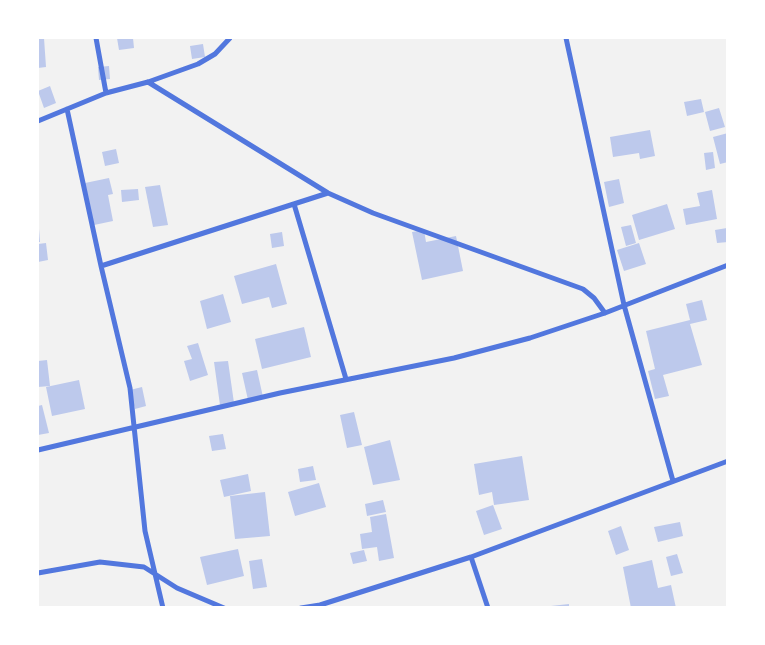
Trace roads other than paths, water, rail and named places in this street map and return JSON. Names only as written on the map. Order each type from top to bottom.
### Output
[{"type":"street","points":[[96,38],[106,93]]},
{"type":"street","points":[[566,38],[624,305],[673,481]]},
{"type":"street","points":[[38,121],[106,93],[148,82],[198,64],[215,54],[227,39]]},
{"type":"street","points":[[148,82],[328,193],[373,213],[583,289],[594,298],[605,313]]},
{"type":"street","points":[[67,109],[130,388],[136,429],[138,481],[144,523],[163,608]]},
{"type":"street","points":[[101,266],[328,193]]},
{"type":"street","points":[[294,204],[346,379]]},
{"type":"street","points":[[38,450],[136,429],[346,379],[454,358],[530,338],[605,313],[728,264]]},
{"type":"street","points":[[301,608],[320,606],[471,557],[728,461]]},
{"type":"street","points":[[471,557],[488,608]]},
{"type":"street","points":[[38,573],[100,562],[144,567],[178,588],[224,608]]}]
